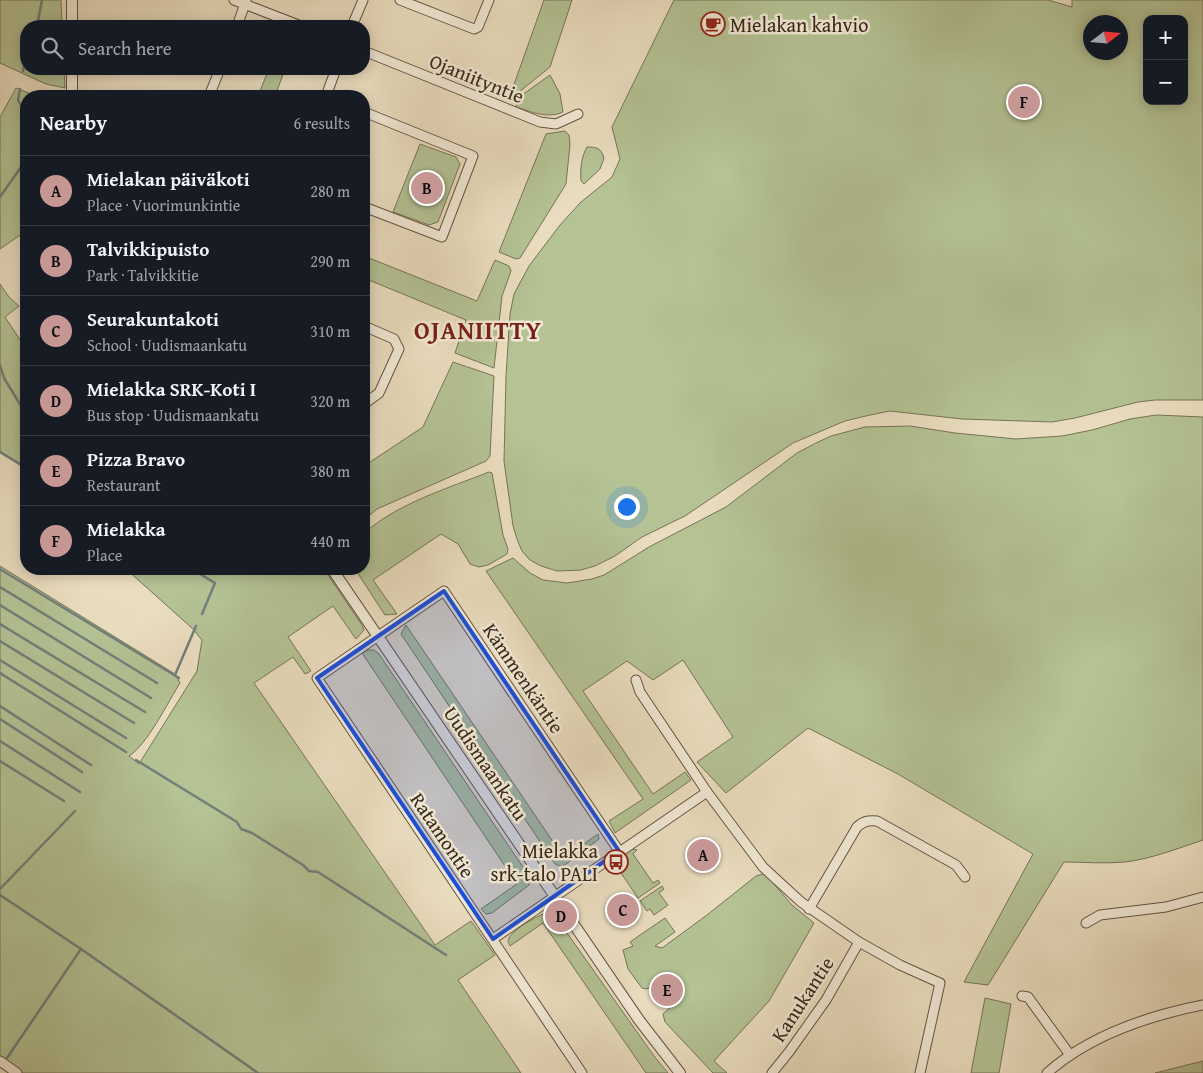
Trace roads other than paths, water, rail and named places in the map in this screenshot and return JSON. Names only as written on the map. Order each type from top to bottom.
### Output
[{"type":"street","points":[[72,0],[72,20]]},
{"type":"street","points":[[234,0],[246,2],[288,20]]},
{"type":"street","points":[[355,20],[363,0]]},
{"type":"street","points":[[400,0],[474,29],[478,27],[489,0]]},
{"type":"street","points":[[239,20],[246,2]]},
{"type":"street","name":"Ojaniityntie","points":[[370,53],[540,122],[556,124],[578,114]]},
{"type":"street","points":[[72,75],[72,90]]},
{"type":"street","points":[[211,90],[218,75]]},
{"type":"street","points":[[328,90],[334,75]]},
{"type":"street","points":[[370,114],[473,156],[442,237],[370,209]]},
{"type":"street","points":[[370,329],[394,339],[399,349],[379,393],[370,400]]},
{"type":"street","name":"Uudismaankatu","points":[[336,575],[639,1020],[680,1073]]},
{"type":"street","name":"Kämmenkäntie","points":[[379,636],[444,591],[620,851]]},
{"type":"street","name":"Ratamontie","points":[[379,636],[317,678],[582,1073]]},
{"type":"street","points":[[636,680],[640,692],[706,792],[764,866],[808,909],[859,942],[900,965],[940,983],[920,1073]]},
{"type":"street","points":[[492,939],[706,792]]},
{"type":"street","points":[[808,909],[858,827],[863,822],[869,820],[876,821],[956,865],[965,877]]},
{"type":"street","points":[[1086,923],[1100,915],[1166,907],[1203,897]]},
{"type":"street","name":"Kanukantie","points":[[772,1073],[790,1052],[826,1000],[859,942]]},
{"type":"street","points":[[1022,996],[1028,997],[1070,1055]]},
{"type":"street","points":[[1047,1073],[1070,1055],[1112,1032],[1146,1019],[1203,1005]]},
{"type":"street","points":[[0,1061],[17,1073]]},
{"type":"waterway","points":[[38,20],[42,0]]},
{"type":"waterway","points":[[20,89],[18,100],[20,104]]},
{"type":"waterway","points":[[0,197],[20,168]]},
{"type":"waterway","points":[[0,365],[4,378],[20,404]]},
{"type":"waterway","points":[[0,452],[20,464]]},
{"type":"waterway","points":[[0,569],[179,678]]},
{"type":"waterway","points":[[202,575],[215,583],[202,614]]},
{"type":"waterway","points":[[0,587],[157,683]]},
{"type":"waterway","points":[[0,605],[151,698]]},
{"type":"waterway","points":[[0,624],[145,712]]},
{"type":"waterway","points":[[175,675],[196,626]]},
{"type":"waterway","points":[[0,641],[134,723]]},
{"type":"waterway","points":[[0,660],[126,738]]},
{"type":"waterway","points":[[0,673],[126,752]]},
{"type":"waterway","points":[[0,706],[91,765]]},
{"type":"waterway","points":[[0,719],[82,772]]},
{"type":"waterway","points":[[0,741],[80,792]]},
{"type":"waterway","points":[[136,760],[237,822],[241,829],[252,833],[303,865],[309,871],[318,872],[446,955]]},
{"type":"waterway","points":[[0,761],[64,801]]},
{"type":"waterway","points":[[0,889],[75,811]]},
{"type":"waterway","points":[[0,895],[81,949],[7,1058]]},
{"type":"waterway","points":[[81,949],[258,1073]]},
{"type":"place","name":"Mielakan kahvio","points":[[713,24]]},
{"type":"place","name":"Mielakka","points":[[1024,102]]},
{"type":"place","name":"Talvikkipuisto","points":[[427,188]]},
{"type":"place","name":"Mielakan päiväkoti","points":[[703,855]]},
{"type":"place","name":"Mielakka srk-talo PALI","points":[[616,862]]},
{"type":"place","name":"Seurakuntakoti","points":[[623,910]]},
{"type":"place","name":"Mielakka SRK-Koti I","points":[[561,916]]},
{"type":"place","name":"Pizza Bravo","points":[[667,990]]},
{"type":"district","name":"OJANIITTY","points":[[478,330]]}]
